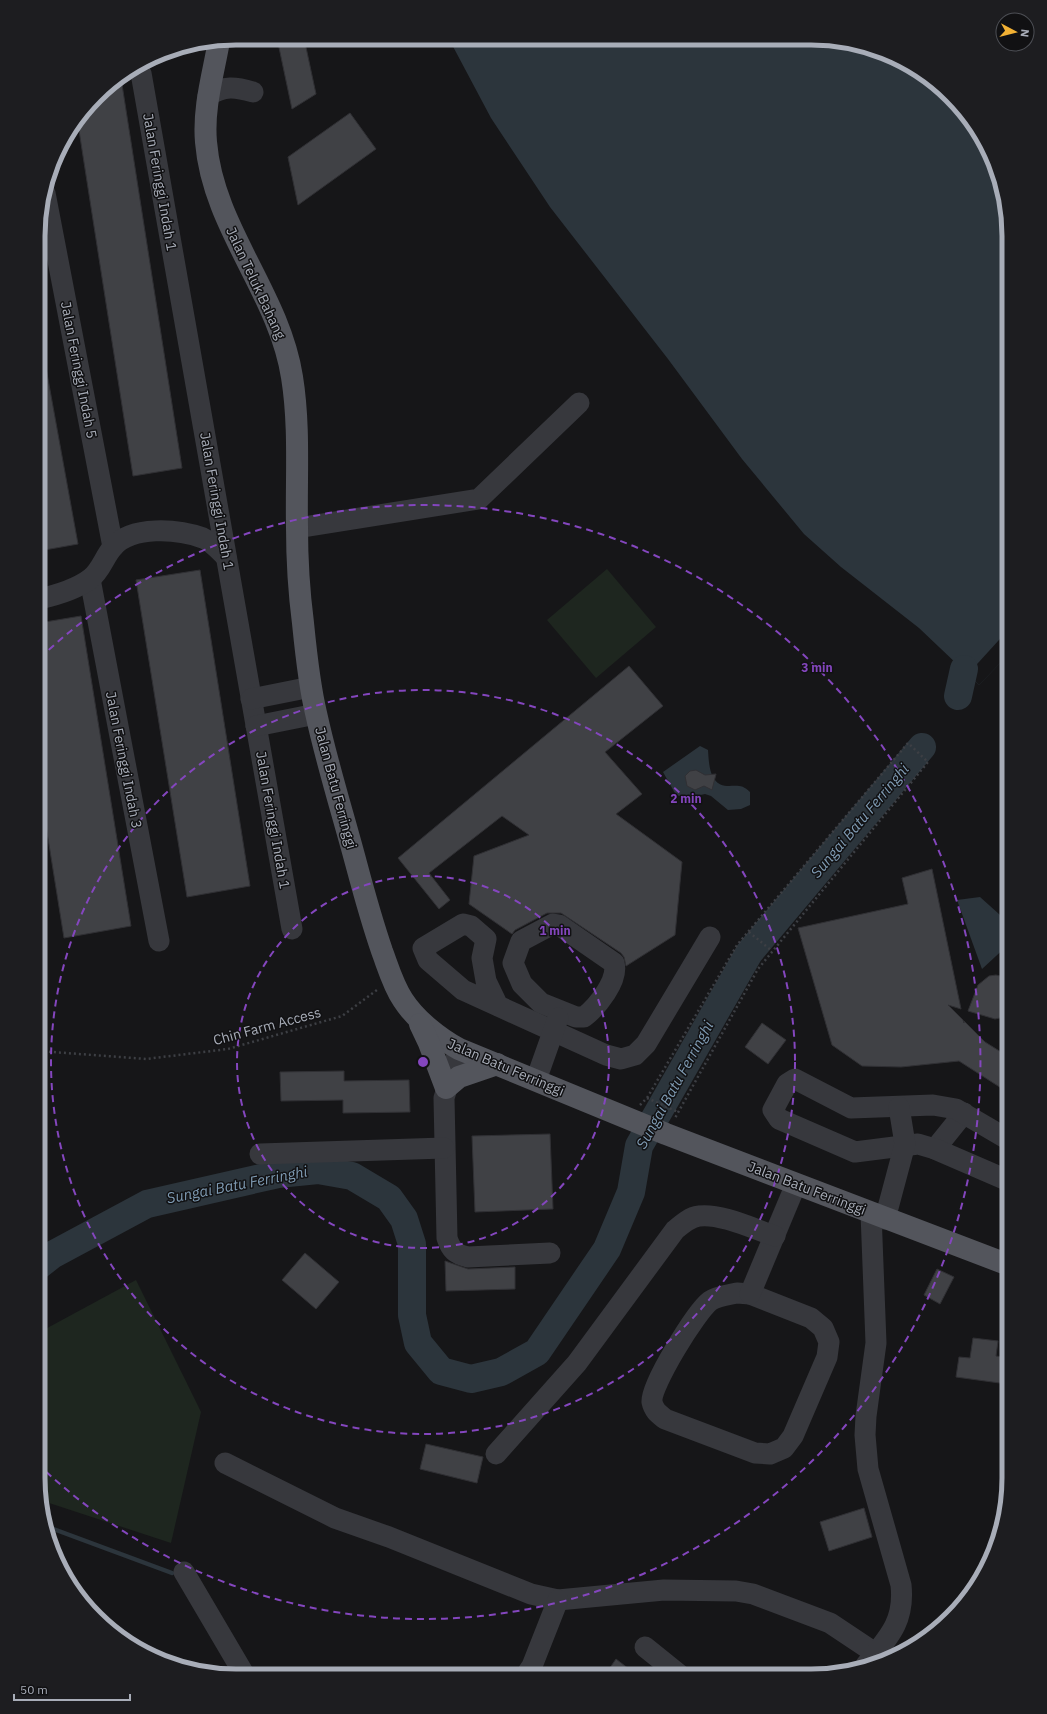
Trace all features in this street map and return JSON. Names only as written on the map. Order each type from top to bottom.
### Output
[{"type":"main road","name":"Jalan Teluk Bahang","points":[[218,46],[208,96],[206,142],[218,199],[268,302],[288,355],[293,385],[297,432],[297,528]]},
{"type":"main road","name":"Jalan Batu Ferringgi","points":[[297,528],[302,622],[316,714],[365,898],[392,978],[404,1001],[415,1014],[446,1042],[459,1049],[666,1134],[878,1216],[1002,1261]]},
{"type":"main road","points":[[415,1014],[429,1043],[446,1088],[459,1077],[497,1064]]},
{"type":"street","name":"Jalan Feringgi Indah 1","points":[[141,73],[292,929]]},
{"type":"street","points":[[208,96],[216,91],[233,87],[253,92]]},
{"type":"street","name":"Jalan Feringgi Indah 5","points":[[48,207],[113,547]]},
{"type":"street","points":[[297,528],[479,499],[579,403]]},
{"type":"street","points":[[45,598],[61,594],[90,579],[100,569],[113,547],[129,537],[146,531],[179,532],[203,538],[213,544],[226,557]]},
{"type":"street","name":"Jalan Feringgi Indah 3","points":[[90,579],[159,941]]},
{"type":"street","points":[[251,699],[311,687]]},
{"type":"street","points":[[256,726],[316,714]]},
{"type":"street","points":[[553,924],[560,925],[611,960],[615,966],[610,986],[584,1017],[576,1017],[561,1011],[541,1003],[522,984],[513,963],[521,941],[553,924]]},
{"type":"street","points":[[498,1006],[606,1055],[621,1059],[636,1055],[646,1044],[710,937]]},
{"type":"street","points":[[536,1080],[561,1011]]},
{"type":"street","points":[[459,1049],[444,1098],[447,1238],[450,1248],[458,1255],[468,1257],[550,1252]]},
{"type":"street","points":[[1002,1136],[964,1113],[943,1106],[851,1108],[795,1079],[787,1084],[773,1110],[779,1119],[855,1152],[905,1144],[918,1144],[935,1149],[1002,1178]]},
{"type":"street","points":[[877,1657],[898,1622],[903,1598],[901,1585],[868,1468],[865,1435],[866,1416],[876,1343],[878,1216],[905,1144],[899,1107]]},
{"type":"street","points":[[935,1149],[964,1113]]},
{"type":"street","points":[[260,1154],[444,1148]]},
{"type":"street","points":[[750,1294],[796,1184]]},
{"type":"street","points":[[496,1454],[577,1363],[676,1230],[685,1222],[698,1216],[716,1217],[775,1236]]},
{"type":"street","points":[[737,1293],[750,1294],[811,1318],[823,1328],[829,1342],[827,1357],[793,1436],[784,1448],[770,1454],[755,1452],[665,1419],[656,1412],[652,1402],[654,1391],[684,1335],[702,1309],[711,1300],[723,1296],[737,1293]]},
{"type":"street","points":[[225,1463],[335,1518],[531,1594],[558,1600],[664,1590],[736,1591],[753,1594],[830,1624],[873,1659]]},
{"type":"street","points":[[184,1572],[241,1669]]},
{"type":"street","points":[[530,1669],[558,1600]]},
{"type":"street","points":[[645,1647],[672,1669]]},
{"type":"path","points":[[632,1120],[640,1105],[647,1098],[737,945],[908,743],[928,762],[758,969],[666,1134]]},
{"type":"path","points":[[749,932],[772,951]]},
{"type":"path","name":"Chin Farm Access","points":[[45,1051],[146,1059],[228,1049],[342,1016],[392,978]]},
{"type":"path","points":[[647,1098],[678,1112]]},
{"type":"shaded area","points":[[452,45],[823,45],[872,55],[895,65],[917,77],[937,92],[955,110],[970,130],[992,175],[1002,224],[1002,661],[979,685],[919,628],[841,567],[804,534],[742,459],[668,359],[550,207],[491,118]]},
{"type":"shaded area","points":[[607,569],[656,627],[596,678],[547,620]]},
{"type":"shaded area","points":[[700,746],[708,750],[713,778],[721,785],[739,786],[747,789],[750,792],[750,805],[741,809],[728,810],[711,796],[705,794],[687,798],[676,795],[663,772]]},
{"type":"shaded area","points":[[980,897],[1002,917],[1002,950],[982,969],[957,900]]},
{"type":"shaded area","points":[[136,1280],[201,1412],[171,1543],[47,1502],[45,1490],[45,1329]]},
{"type":"pier","points":[[1002,637],[1002,661],[979,685],[968,674]]},
{"type":"building","points":[[278,45],[306,45],[316,94],[292,109]]},
{"type":"building","points":[[122,84],[182,468],[133,476],[79,128],[92,110],[110,92]]},
{"type":"building","points":[[350,113],[376,149],[298,205],[288,157]]},
{"type":"building","points":[[45,368],[46,368],[78,544],[45,550]]},
{"type":"building","points":[[200,570],[250,886],[187,897],[136,580]]},
{"type":"building","points":[[81,616],[131,926],[64,938],[45,819],[45,622]]},
{"type":"building","points":[[629,666],[663,706],[605,752],[642,794],[616,814],[682,862],[675,935],[626,966],[624,957],[621,953],[561,913],[547,913],[515,930],[512,934],[469,904],[474,856],[529,835],[502,816],[429,873],[450,900],[439,909],[398,858]]},
{"type":"building","points":[[696,770],[705,775],[716,774],[712,790],[704,786],[695,790],[687,786],[685,776],[690,771]]},
{"type":"building","points":[[932,869],[961,1009],[948,1005],[963,1020],[964,1023],[964,1021],[985,1042],[1002,1053],[1002,1089],[959,1061],[901,1067],[862,1066],[832,1045],[798,928],[908,904],[902,878]]},
{"type":"building","points":[[996,975],[1002,976],[1002,1018],[995,1019],[968,1011],[978,985],[989,976]]},
{"type":"building","points":[[762,1023],[786,1040],[768,1064],[745,1047]]},
{"type":"building","points":[[344,1071],[344,1081],[409,1080],[410,1112],[343,1113],[343,1100],[281,1101],[280,1072]]},
{"type":"building","points":[[550,1134],[553,1209],[475,1212],[472,1136]]},
{"type":"building","points":[[305,1253],[339,1282],[316,1309],[282,1280]]},
{"type":"building","points":[[445,1261],[468,1269],[515,1267],[515,1289],[446,1291]]},
{"type":"building","points":[[937,1269],[954,1277],[940,1304],[924,1295]]},
{"type":"building","points":[[973,1338],[998,1341],[996,1356],[1002,1357],[1002,1383],[956,1377],[959,1357],[970,1358]]},
{"type":"building","points":[[426,1444],[483,1457],[477,1483],[420,1469]]},
{"type":"building","points":[[864,1508],[872,1537],[829,1551],[820,1522]]},
{"type":"building","points":[[616,1659],[629,1669],[609,1669]]},
{"type":"waterway","name":"Sungai Batu Ferringhi","points":[[958,696],[964,669]]},
{"type":"waterway","name":"Sungai Batu Ferringhi","points":[[45,1260],[52,1255],[147,1204],[278,1174],[318,1170],[352,1176],[389,1198],[404,1219],[412,1244],[412,1315],[418,1343],[441,1371],[471,1379],[501,1372],[537,1352],[607,1249],[631,1192],[639,1146],[749,953],[922,747]]},
{"type":"waterway","points":[[52,1529],[172,1573]]}]
